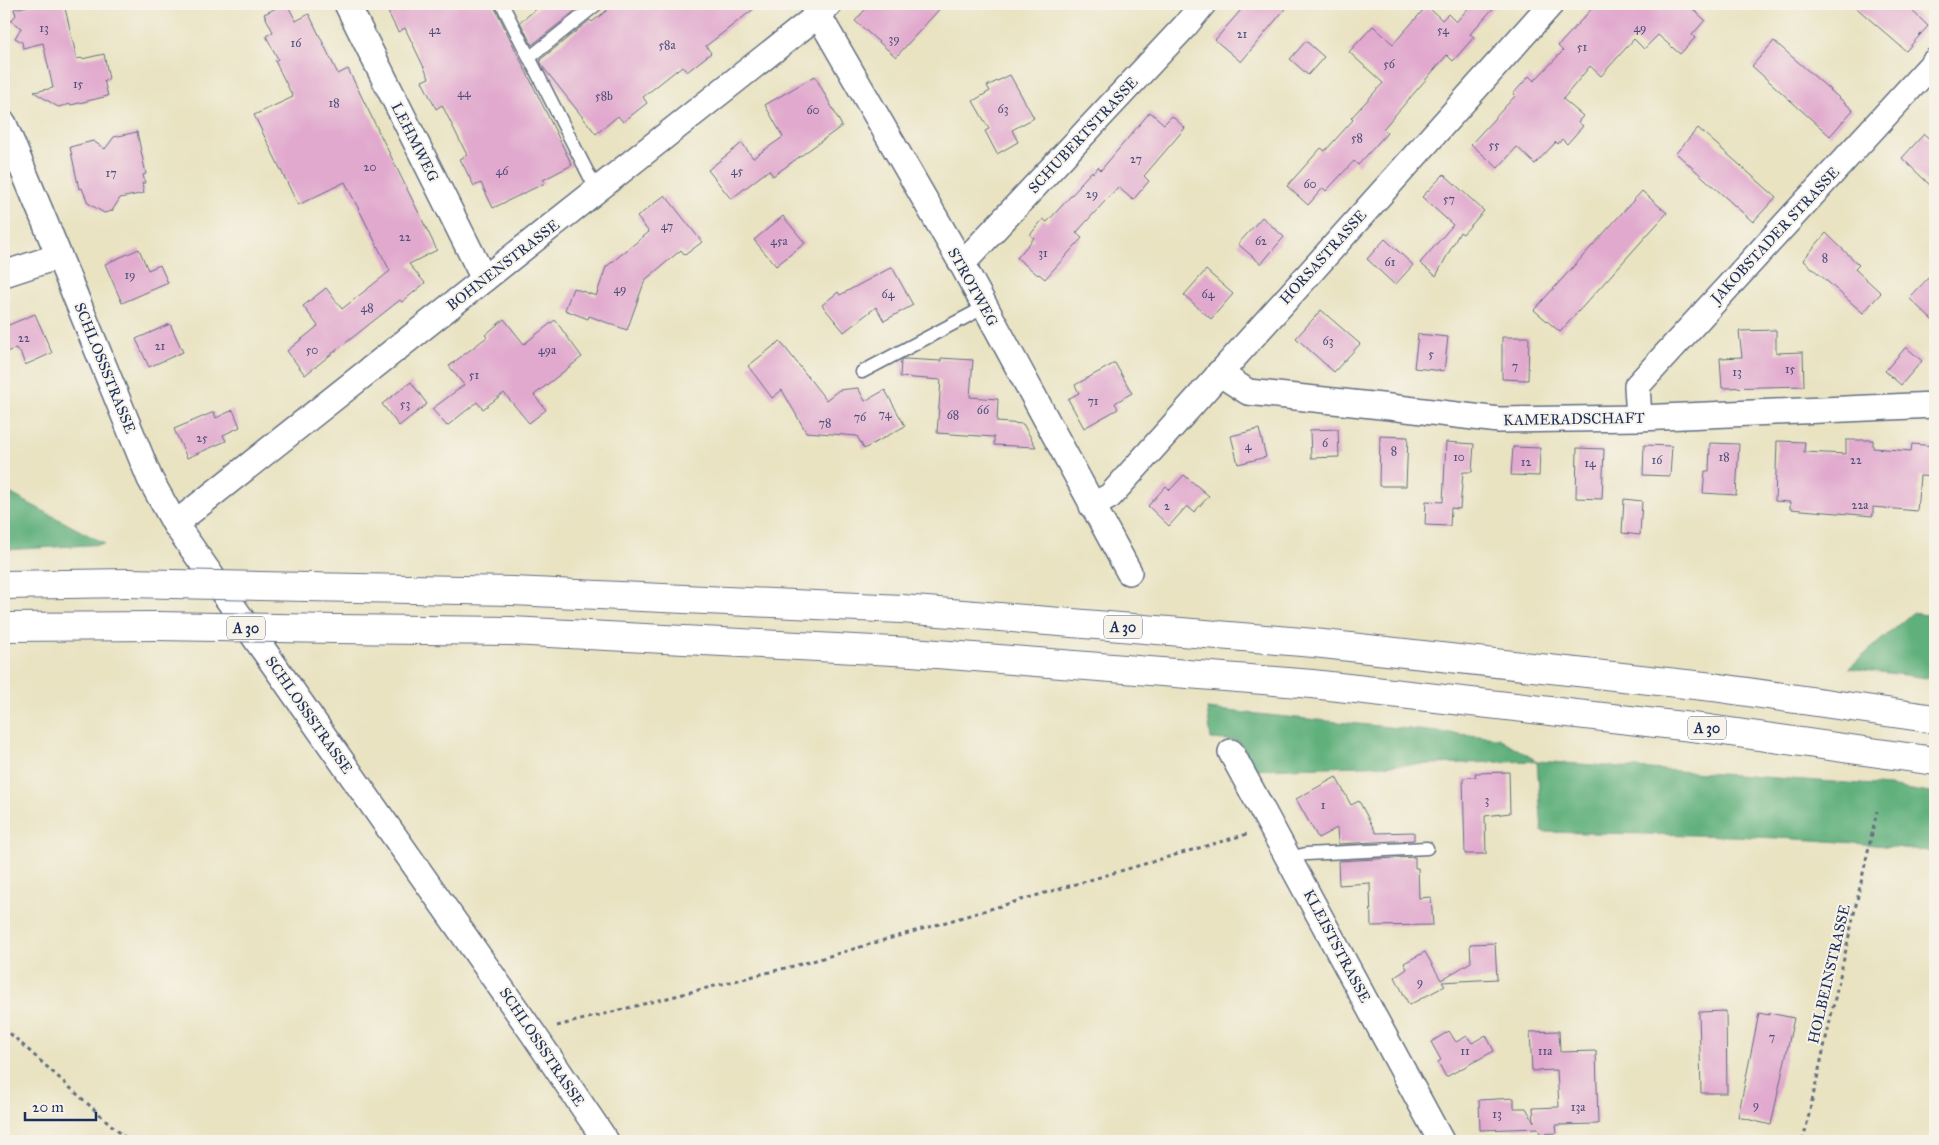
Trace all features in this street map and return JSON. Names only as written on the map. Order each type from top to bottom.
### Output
[{"type":"highway","name":"A 30","points":[[4,585],[128,583],[513,591],[902,609],[1314,643],[1713,687],[1935,719]]},
{"type":"highway","name":"A 30","points":[[4,628],[156,626],[511,631],[912,652],[1312,684],[1709,728],[1935,761]]},
{"type":"street","name":"LEHMWEG","points":[[347,4],[484,280]]},
{"type":"street","name":"SCHUBERTSTRASSE","points":[[962,264],[1185,26],[1203,4]]},
{"type":"street","name":"HORSASTRASSE","points":[[1092,506],[1110,496],[1551,4]]},
{"type":"street","name":"BOHNENSTRASSE","points":[[175,524],[597,191],[820,8]]},
{"type":"street","name":"STROTWEG","points":[[820,8],[962,264],[1129,572]]},
{"type":"street","name":"JAKOBSTADER STRASSE","points":[[1639,418],[1637,386],[1935,61]]},
{"type":"street","name":"SCHLOSSSTRASSE","points":[[4,124],[150,479],[175,524],[532,1032],[606,1141]]},
{"type":"street","points":[[4,274],[59,256]]},
{"type":"street","name":"KAMERADSCHAFT","points":[[1219,373],[1248,392],[1499,420],[1639,418],[1935,405]]},
{"type":"street","name":"KLEISTSTRASSE","points":[[1231,752],[1442,1141]]},
{"type":"lane","points":[[502,4],[597,191]]},
{"type":"lane","points":[[529,58],[597,4]]},
{"type":"lane","points":[[862,372],[985,307]]},
{"type":"lane","points":[[1290,858],[1306,854],[1428,848]]},
{"type":"path","name":"HOLBEINSTRASSE","points":[[1803,1141],[1877,811]]},
{"type":"path","points":[[532,1032],[809,962],[1272,826]]},
{"type":"path","points":[[4,1028],[129,1141]]},
{"type":"green space","points":[[4,490],[105,544],[4,550]]},
{"type":"green space","points":[[1912,613],[1935,616],[1935,679],[1849,668]]},
{"type":"green space","points":[[1207,709],[1499,738],[1537,761],[1255,769],[1239,741],[1211,739]]},
{"type":"green space","points":[[1537,761],[1889,786],[1935,794],[1935,852],[1886,846],[1788,839],[1542,832]]},
{"type":"building","points":[[38,4],[64,4],[77,59],[104,54],[109,79],[104,80],[108,96],[58,107],[34,92],[53,88],[43,43],[23,48],[22,42],[15,38],[21,28],[11,21],[16,15],[14,9]]},
{"type":"building","points":[[287,4],[296,21],[309,14],[338,74],[348,69],[437,250],[409,264],[425,283],[402,302],[400,300],[305,375],[287,351],[318,326],[303,306],[326,288],[342,309],[390,271],[345,182],[298,205],[254,115],[293,97],[275,61],[278,59],[266,36],[273,32],[264,14]]},
{"type":"building","points":[[384,4],[493,4],[572,165],[543,180],[545,183],[493,208],[481,183],[474,186],[460,159],[467,155],[442,105],[436,109],[422,81],[429,78],[405,28],[398,32]]},
{"type":"building","points":[[543,4],[578,4],[580,7],[532,45],[520,22]]},
{"type":"building","points":[[615,4],[760,4],[706,46],[711,53],[687,72],[682,66],[643,97],[647,103],[623,122],[618,116],[596,134],[543,67],[540,60],[590,20],[592,22]]},
{"type":"building","points":[[870,4],[944,4],[896,57],[855,21]]},
{"type":"building","points":[[1246,4],[1289,4],[1241,62],[1215,40]]},
{"type":"building","points":[[1472,4],[1497,4],[1470,34],[1474,37],[1453,61],[1447,55],[1383,129],[1387,133],[1358,165],[1354,161],[1326,191],[1323,188],[1308,205],[1287,186],[1321,148],[1325,151],[1353,120],[1351,118],[1383,83],[1349,52],[1373,26],[1393,44],[1427,6],[1442,20],[1448,14],[1456,22]]},
{"type":"building","points":[[1596,4],[1687,4],[1705,20],[1692,35],[1695,38],[1680,54],[1658,35],[1644,49],[1634,39],[1601,76],[1590,66],[1563,99],[1583,116],[1578,122],[1583,126],[1567,144],[1562,139],[1558,144],[1556,142],[1535,164],[1517,147],[1498,168],[1471,144],[1515,96],[1513,94],[1529,76],[1534,81],[1563,51],[1558,46]]},
{"type":"building","points":[[1852,4],[1905,4],[1928,26],[1906,51]]},
{"type":"building","points":[[1306,41],[1324,57],[1308,75],[1290,59]]},
{"type":"building","points":[[1774,41],[1853,110],[1830,136],[1752,66]]},
{"type":"building","points":[[1010,75],[1034,118],[1012,130],[1018,142],[997,154],[985,131],[989,129],[973,101],[990,91],[987,86]]},
{"type":"building","points":[[815,76],[842,126],[773,176],[769,170],[731,199],[708,170],[742,143],[753,158],[783,137],[765,105]]},
{"type":"building","points":[[1150,112],[1164,124],[1172,116],[1185,128],[1144,176],[1149,181],[1133,200],[1118,187],[1076,233],[1082,238],[1045,279],[1038,275],[1017,258],[1034,238],[1030,235],[1043,219],[1047,222],[1092,171],[1093,173],[1098,167],[1101,170]]},
{"type":"building","points":[[1698,128],[1776,197],[1753,222],[1676,153]]},
{"type":"building","points":[[137,132],[146,174],[143,175],[145,183],[142,183],[144,193],[120,198],[112,211],[104,213],[88,203],[82,188],[79,189],[70,147],[93,141],[105,149],[114,137]]},
{"type":"building","points":[[1924,134],[1935,144],[1935,190],[1902,158]]},
{"type":"building","points":[[1444,174],[1484,211],[1463,234],[1460,232],[1436,276],[1420,263],[1453,225],[1422,197]]},
{"type":"building","points":[[1642,191],[1667,213],[1560,332],[1534,310]]},
{"type":"building","points":[[665,195],[702,242],[685,255],[681,250],[645,280],[627,330],[589,316],[588,319],[565,310],[573,288],[596,296],[606,267],[649,232],[637,217]]},
{"type":"building","points":[[783,216],[805,243],[776,266],[754,240]]},
{"type":"building","points":[[1262,217],[1284,237],[1261,264],[1238,244]]},
{"type":"building","points":[[1826,233],[1859,265],[1855,269],[1881,293],[1863,313],[1803,260]]},
{"type":"building","points":[[1385,239],[1413,265],[1395,285],[1367,259]]},
{"type":"building","points":[[139,249],[148,270],[160,265],[168,283],[122,303],[105,264]]},
{"type":"building","points":[[892,267],[913,305],[884,321],[876,307],[844,332],[822,305],[838,292],[840,295]]},
{"type":"building","points":[[1206,270],[1233,294],[1211,319],[1184,295]]},
{"type":"building","points":[[1935,271],[1935,323],[1909,298]]},
{"type":"building","points":[[1321,310],[1360,344],[1334,372],[1296,338]]},
{"type":"building","points":[[35,314],[52,353],[25,365],[20,351],[18,352],[16,348],[4,353],[4,327]]},
{"type":"building","points":[[504,319],[524,344],[555,320],[582,357],[534,395],[546,410],[529,423],[504,393],[483,409],[477,402],[447,426],[432,409],[464,385],[449,366],[487,337],[485,335]]},
{"type":"building","points":[[170,324],[183,352],[149,367],[136,339]]},
{"type":"building","points":[[1776,330],[1776,353],[1803,352],[1804,386],[1722,388],[1720,358],[1742,357],[1739,331]]},
{"type":"building","points":[[1418,334],[1448,337],[1444,371],[1414,368]]},
{"type":"building","points":[[1502,337],[1529,337],[1528,380],[1502,379]]},
{"type":"building","points":[[780,341],[826,400],[839,390],[858,388],[865,401],[885,390],[905,426],[864,449],[857,436],[806,432],[782,390],[772,398],[748,366]]},
{"type":"building","points":[[1906,347],[1922,361],[1901,385],[1885,371]]},
{"type":"building","points":[[941,358],[973,360],[970,397],[998,399],[997,422],[1023,424],[1036,447],[994,445],[994,437],[937,433],[941,380],[900,377],[901,361],[905,359],[941,361]]},
{"type":"building","points":[[1115,363],[1132,393],[1115,403],[1118,409],[1084,428],[1068,399],[1079,393],[1075,385]]},
{"type":"building","points":[[411,382],[427,404],[399,426],[382,404]]},
{"type":"building","points":[[233,410],[240,427],[223,435],[226,441],[187,458],[174,429],[214,412],[216,418]]},
{"type":"building","points":[[1259,429],[1266,457],[1238,464],[1231,436]]},
{"type":"building","points":[[1338,429],[1339,457],[1311,458],[1310,430]]},
{"type":"building","points":[[1380,436],[1408,437],[1406,486],[1379,486]]},
{"type":"building","points":[[1846,440],[1873,440],[1873,448],[1911,451],[1912,444],[1935,446],[1935,477],[1920,476],[1917,511],[1873,507],[1873,516],[1790,509],[1790,502],[1775,501],[1777,441],[1805,442],[1804,452],[1846,454]]},
{"type":"building","points":[[1446,442],[1474,444],[1472,472],[1463,472],[1460,509],[1451,508],[1450,526],[1425,525],[1426,501],[1443,502]]},
{"type":"building","points":[[1710,443],[1739,444],[1736,495],[1703,493],[1705,471],[1709,471]]},
{"type":"building","points":[[1644,445],[1672,446],[1670,476],[1643,475]]},
{"type":"building","points":[[1513,447],[1540,448],[1539,476],[1511,475]]},
{"type":"building","points":[[1577,448],[1604,449],[1602,499],[1576,498]]},
{"type":"building","points":[[1184,475],[1209,496],[1194,512],[1187,506],[1169,526],[1148,506],[1166,486],[1170,490]]},
{"type":"building","points":[[1624,499],[1642,501],[1640,535],[1622,533]]},
{"type":"building","points":[[1509,772],[1510,813],[1485,816],[1486,854],[1465,854],[1463,778],[1476,777],[1475,773]]},
{"type":"building","points":[[1336,777],[1351,805],[1359,801],[1376,833],[1414,832],[1414,840],[1338,844],[1337,828],[1318,838],[1296,799]]},
{"type":"building","points":[[1415,857],[1415,868],[1418,868],[1419,898],[1431,897],[1433,925],[1371,926],[1370,883],[1339,885],[1338,861]]},
{"type":"building","points":[[1495,943],[1497,979],[1442,982],[1445,986],[1409,1005],[1395,977],[1407,969],[1404,963],[1425,952],[1441,980],[1471,962],[1470,944]]},
{"type":"building","points":[[1726,1011],[1727,1093],[1701,1093],[1699,1012]]},
{"type":"building","points":[[1759,1013],[1794,1018],[1771,1125],[1738,1117]]},
{"type":"building","points":[[1449,1031],[1456,1042],[1467,1036],[1472,1043],[1486,1035],[1494,1051],[1446,1077],[1438,1062],[1441,1060],[1431,1042]]},
{"type":"building","points":[[1559,1031],[1560,1052],[1596,1051],[1598,1124],[1556,1125],[1557,1133],[1540,1134],[1538,1128],[1480,1130],[1479,1100],[1514,1098],[1514,1108],[1526,1108],[1534,1122],[1533,1108],[1559,1107],[1557,1070],[1532,1071],[1530,1032]]}]
